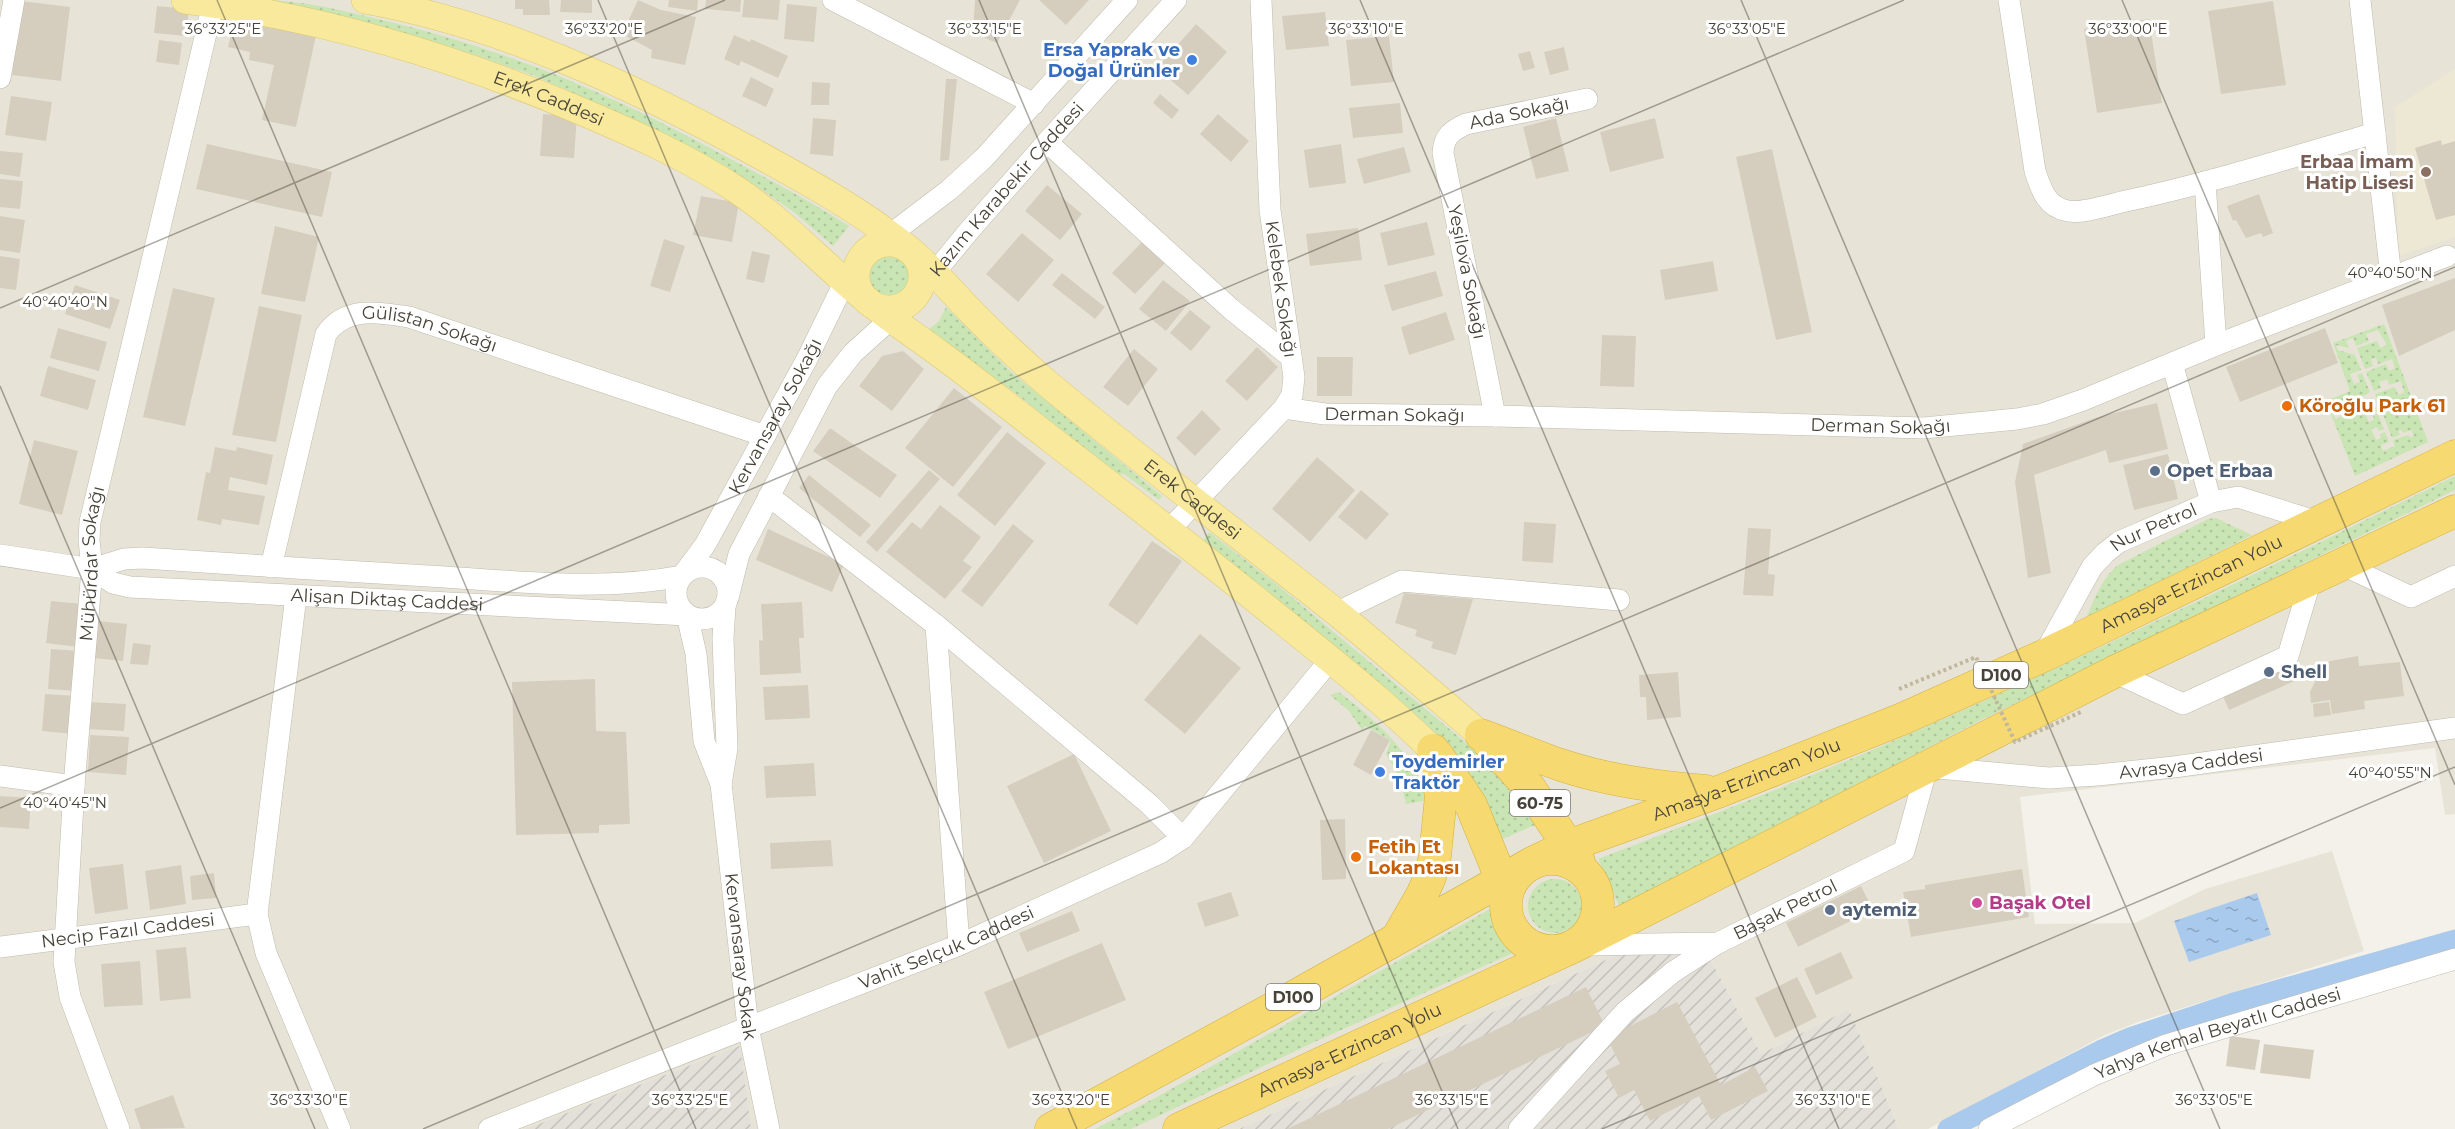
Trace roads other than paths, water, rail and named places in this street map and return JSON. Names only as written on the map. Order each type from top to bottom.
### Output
[{"type":"highway","name":"Amasya-Erzincan Yolu","points":[[1534,862],[1568,846],[1718,792],[1902,719],[2043,656],[2455,456]]},
{"type":"highway","name":"Amasya-Erzincan Yolu","points":[[1179,1129],[1575,946],[2114,672],[2455,511]]},
{"type":"highway","points":[[1481,735],[1566,767],[1599,775],[1646,785],[1718,792]]},
{"type":"highway","name":"60-75","points":[[1481,735],[1518,772],[1589,878]]},
{"type":"highway","points":[[1433,750],[1471,805],[1504,886]]},
{"type":"highway","points":[[1398,936],[1422,895],[1430,877],[1434,856],[1441,796],[1433,750]]},
{"type":"highway","points":[[1534,862],[1551,859],[1565,861],[1578,868],[1589,878]]},
{"type":"highway","name":"D100","points":[[1051,1129],[1238,1028],[1398,936],[1504,886],[1534,862]]},
{"type":"highway","name":"D100","points":[[1504,886],[1505,908],[1509,923],[1517,936],[1529,946],[1544,951],[1560,951],[1575,946],[1587,936],[1595,923],[1596,892],[1589,878]]},
{"type":"main road","name":"Erek Caddesi","points":[[185,0],[326,24],[433,54],[530,90],[680,156],[738,191],[774,217],[866,300],[968,375],[1169,530],[1331,659],[1401,718],[1433,750]]},
{"type":"main road","name":"Erek Caddesi","points":[[365,0],[444,9],[564,59],[704,125],[818,188],[889,234],[935,273],[1009,350],[1194,503],[1336,613],[1481,735]]},
{"type":"main road","name":"Erek Caddesi","points":[[866,253],[885,243],[895,243],[914,253]]},
{"type":"main road","points":[[866,253],[857,271],[860,291],[866,300]]},
{"type":"main road","points":[[913,299],[919,291],[922,271],[914,253]]},
{"type":"main road","name":"Erek Caddesi","points":[[866,300],[885,309],[895,309],[913,299]]},
{"type":"street","points":[[0,78],[14,0]]},
{"type":"street","points":[[833,0],[1034,104]]},
{"type":"street","name":"Kazım Karabekir Caddesi","points":[[866,253],[965,176],[1034,104],[1127,0]]},
{"type":"street","name":"Kazım Karabekir Caddesi","points":[[913,299],[1047,142],[1176,0]]},
{"type":"street","name":"Kelebek Sokağı","points":[[1169,530],[1284,408],[1292,395],[1294,377],[1270,210],[1262,0]]},
{"type":"street","points":[[2009,0],[2035,171],[2043,196],[2056,207],[2069,212],[2205,182],[2375,133]]},
{"type":"street","points":[[2360,0],[2391,277]]},
{"type":"street","name":"Mühürdar Sokağı","points":[[118,1129],[70,997],[64,962],[92,569],[88,540],[93,503],[213,4]]},
{"type":"street","name":"Ada Sokağı","points":[[1452,130],[1485,118],[1587,99]]},
{"type":"street","name":"Yeşilova Sokağı","points":[[1452,130],[1444,141],[1443,153],[1495,416]]},
{"type":"street","points":[[1047,142],[1238,315],[1291,357]]},
{"type":"street","points":[[2205,182],[2216,345]]},
{"type":"street","name":"Kervansaray Sokağı","points":[[687,615],[676,601],[677,584],[705,545],[765,436],[845,281],[866,253]]},
{"type":"street","name":"Derman Sokağı","points":[[1284,408],[1325,414],[1495,416],[1924,428],[1974,425],[2043,414],[2447,256]]},
{"type":"street","name":"Kervansaray Sokağı","points":[[726,602],[739,554],[827,386],[869,336],[913,299]]},
{"type":"street","name":"Gülistan Sokağı","points":[[271,567],[326,334],[334,323],[346,316],[384,313],[409,317],[765,436]]},
{"type":"street","points":[[2172,363],[2211,502]]},
{"type":"street","points":[[769,496],[936,625],[1149,804],[1183,838]]},
{"type":"street","name":"Nur Petrol","points":[[2043,656],[2092,567],[2119,543],[2211,502],[2238,497],[2318,522]]},
{"type":"street","name":"Alişan Diktaş Caddesi","points":[[0,555],[92,569],[113,583],[130,587],[687,615]]},
{"type":"street","name":"Alişan Diktaş Caddesi","points":[[92,569],[124,559],[143,558],[598,584],[649,582],[682,576]]},
{"type":"street","points":[[2343,565],[2411,597],[2455,576]]},
{"type":"street","points":[[682,576],[697,567],[714,570],[726,581],[726,602],[712,618],[704,620],[687,615]]},
{"type":"street","points":[[2114,672],[2183,704],[2288,656],[2311,579]]},
{"type":"street","points":[[1336,613],[1402,581],[1619,600]]},
{"type":"street","points":[[296,596],[257,914],[266,953],[340,1129]]},
{"type":"street","name":"Kervansaray Sokak","points":[[726,602],[723,638],[728,737],[721,784],[748,1027],[769,1129]]},
{"type":"street","name":"Kervansaray Sokak","points":[[687,615],[696,654],[704,741],[721,784]]},
{"type":"street","points":[[936,625],[959,945]]},
{"type":"street","name":"Vahit Selçuk Caddesi","points":[[489,1129],[959,945],[1134,867],[1183,838],[1331,659]]},
{"type":"street","name":"Avrasya Caddesi","points":[[1927,767],[2049,778],[2098,775],[2174,767],[2455,728]]},
{"type":"street","name":"Başak Petrol","points":[[1575,946],[1719,943],[1904,851],[1927,767]]},
{"type":"street","points":[[0,776],[75,786]]},
{"type":"street","name":"Necip Fazıl Caddesi","points":[[0,947],[257,914]]},
{"type":"street","points":[[1519,1129],[1625,1012],[1673,972],[1719,943]]},
{"type":"street","name":"Yahya Kemal Beyatlı Caddesi","points":[[1989,1129],[2094,1075],[2166,1045],[2455,958]]},
{"type":"water","points":[[2257,893],[2271,935],[2189,962],[2174,921]]},
{"type":"waterway","points":[[1948,1129],[2130,1038],[2237,1002],[2455,940]]},
{"type":"place","name":"Ersa Yaprak ve Doğal Ürünler","points":[[1192,60]]},
{"type":"place","name":"Erbaa İmam Hatip Lisesi","points":[[2426,172]]},
{"type":"place","name":"Köroğlu Park 61","points":[[2287,406]]},
{"type":"place","name":"Opet Erbaa","points":[[2155,471]]},
{"type":"place","name":"Shell","points":[[2269,672]]},
{"type":"place","name":"Toydemirler Traktör","points":[[1380,772]]},
{"type":"place","name":"Fetih Et Lokantası","points":[[1356,857]]},
{"type":"place","name":"Başak Otel","points":[[1977,903]]},
{"type":"place","name":"aytemiz","points":[[1830,910]]}]
